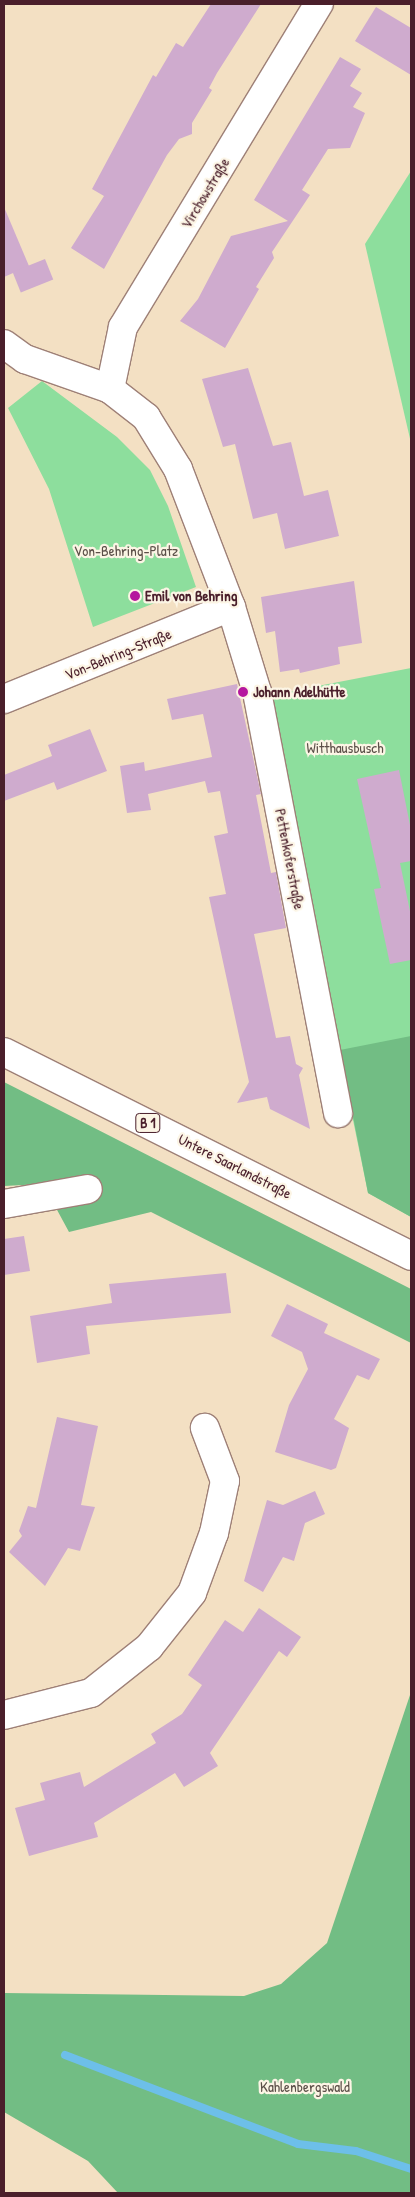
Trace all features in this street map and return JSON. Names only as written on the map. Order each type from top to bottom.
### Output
[{"type":"street","name":"Virchowstraße","points":[[110,389],[123,327],[319,4]]},
{"type":"street","points":[[4,344],[25,360],[110,389],[146,417],[178,469],[231,607]]},
{"type":"street","name":"Von-Behring-Straße","points":[[4,698],[231,607]]},
{"type":"street","name":"Pettenkoferstraße","points":[[231,607],[257,692],[338,1113]]},
{"type":"street","name":"Untere Saarlandstraße","points":[[4,1052],[411,1256]]},
{"type":"street","points":[[4,1204],[88,1190]]},
{"type":"street","points":[[4,1715],[91,1693],[149,1647],[192,1593],[214,1533],[225,1481],[205,1428]]},
{"type":"green space","points":[[411,171],[411,443],[365,244]]},
{"type":"green space","name":"Von-Behring-Platz","points":[[42,381],[117,437],[150,470],[168,506],[196,587],[93,627],[49,489],[8,408]]},
{"type":"green space","name":"Witthausbusch","points":[[411,668],[411,1217],[368,1193],[266,696]]},
{"type":"green space","points":[[411,1036],[411,1217],[368,1193],[340,1050]]},
{"type":"green space","points":[[4,1082],[411,1289],[411,1343],[151,1212],[69,1232],[43,1184],[4,1186]]},
{"type":"green space","name":"Kahlenbergswald","points":[[411,1692],[411,2193],[118,2193],[88,2161],[4,2112],[4,1993],[244,1996],[281,1984],[327,1943]]},
{"type":"building","points":[[211,4],[261,4],[209,88],[212,90],[192,123],[192,134],[179,139],[167,155],[104,269],[71,248],[104,196],[92,189],[153,75],[156,77],[176,43],[183,47]]},
{"type":"building","points":[[376,7],[411,28],[411,75],[355,41]]},
{"type":"building","points":[[340,57],[361,69],[350,86],[362,93],[353,107],[365,113],[350,148],[328,149],[302,190],[310,195],[272,252],[274,258],[256,287],[259,289],[225,348],[180,321],[198,299],[231,236],[288,221],[254,200]]},
{"type":"building","points":[[4,207],[29,266],[4,277]]},
{"type":"building","points":[[45,259],[53,279],[21,293],[13,272]]},
{"type":"building","points":[[248,368],[273,446],[291,442],[304,496],[328,490],[339,536],[285,549],[277,513],[253,519],[235,444],[223,447],[202,379]]},
{"type":"building","points":[[354,581],[362,643],[338,647],[340,664],[300,673],[299,669],[280,672],[275,631],[266,633],[261,597]]},
{"type":"building","points":[[237,684],[261,794],[256,795],[271,873],[276,872],[286,928],[254,934],[276,1038],[290,1036],[296,1064],[303,1068],[299,1075],[310,1129],[270,1109],[267,1097],[237,1103],[249,1082],[209,897],[226,894],[214,836],[228,833],[220,791],[208,793],[205,781],[148,794],[151,810],[127,813],[120,766],[144,762],[145,771],[212,757],[203,714],[172,720],[167,699]]},
{"type":"building","points":[[90,729],[107,771],[57,790],[54,782],[4,801],[4,775],[52,756],[48,745]]},
{"type":"building","points":[[399,770],[411,830],[411,861],[400,863],[411,916],[411,960],[390,964],[374,889],[381,888],[357,779]]},
{"type":"building","points":[[24,1236],[30,1271],[4,1275],[4,1239]]},
{"type":"building","points":[[226,1273],[231,1313],[86,1326],[90,1354],[37,1363],[30,1316],[112,1303],[109,1284]]},
{"type":"building","points":[[287,1304],[328,1324],[324,1333],[380,1359],[369,1380],[357,1375],[334,1419],[349,1428],[336,1468],[331,1470],[275,1452],[289,1405],[308,1369],[302,1352],[271,1336]]},
{"type":"building","points":[[57,1417],[98,1426],[81,1505],[95,1507],[80,1551],[68,1548],[45,1586],[9,1552],[22,1536],[19,1531],[28,1506],[36,1508]]},
{"type":"building","points":[[315,1491],[325,1514],[305,1523],[294,1561],[283,1557],[263,1592],[244,1581],[267,1500],[283,1505]]},
{"type":"building","points":[[259,1608],[301,1637],[287,1657],[279,1651],[210,1753],[218,1766],[184,1787],[175,1773],[94,1823],[98,1837],[29,1856],[15,1808],[45,1800],[40,1783],[80,1772],[84,1787],[156,1743],[151,1734],[182,1714],[202,1685],[188,1675],[225,1620],[243,1632]]},
{"type":"waterway","points":[[65,2055],[298,2144],[356,2151],[411,2169]]},
{"type":"place","name":"Emil von Behring","points":[[135,596]]},
{"type":"place","name":"Johann Adelhütte","points":[[243,692]]}]
